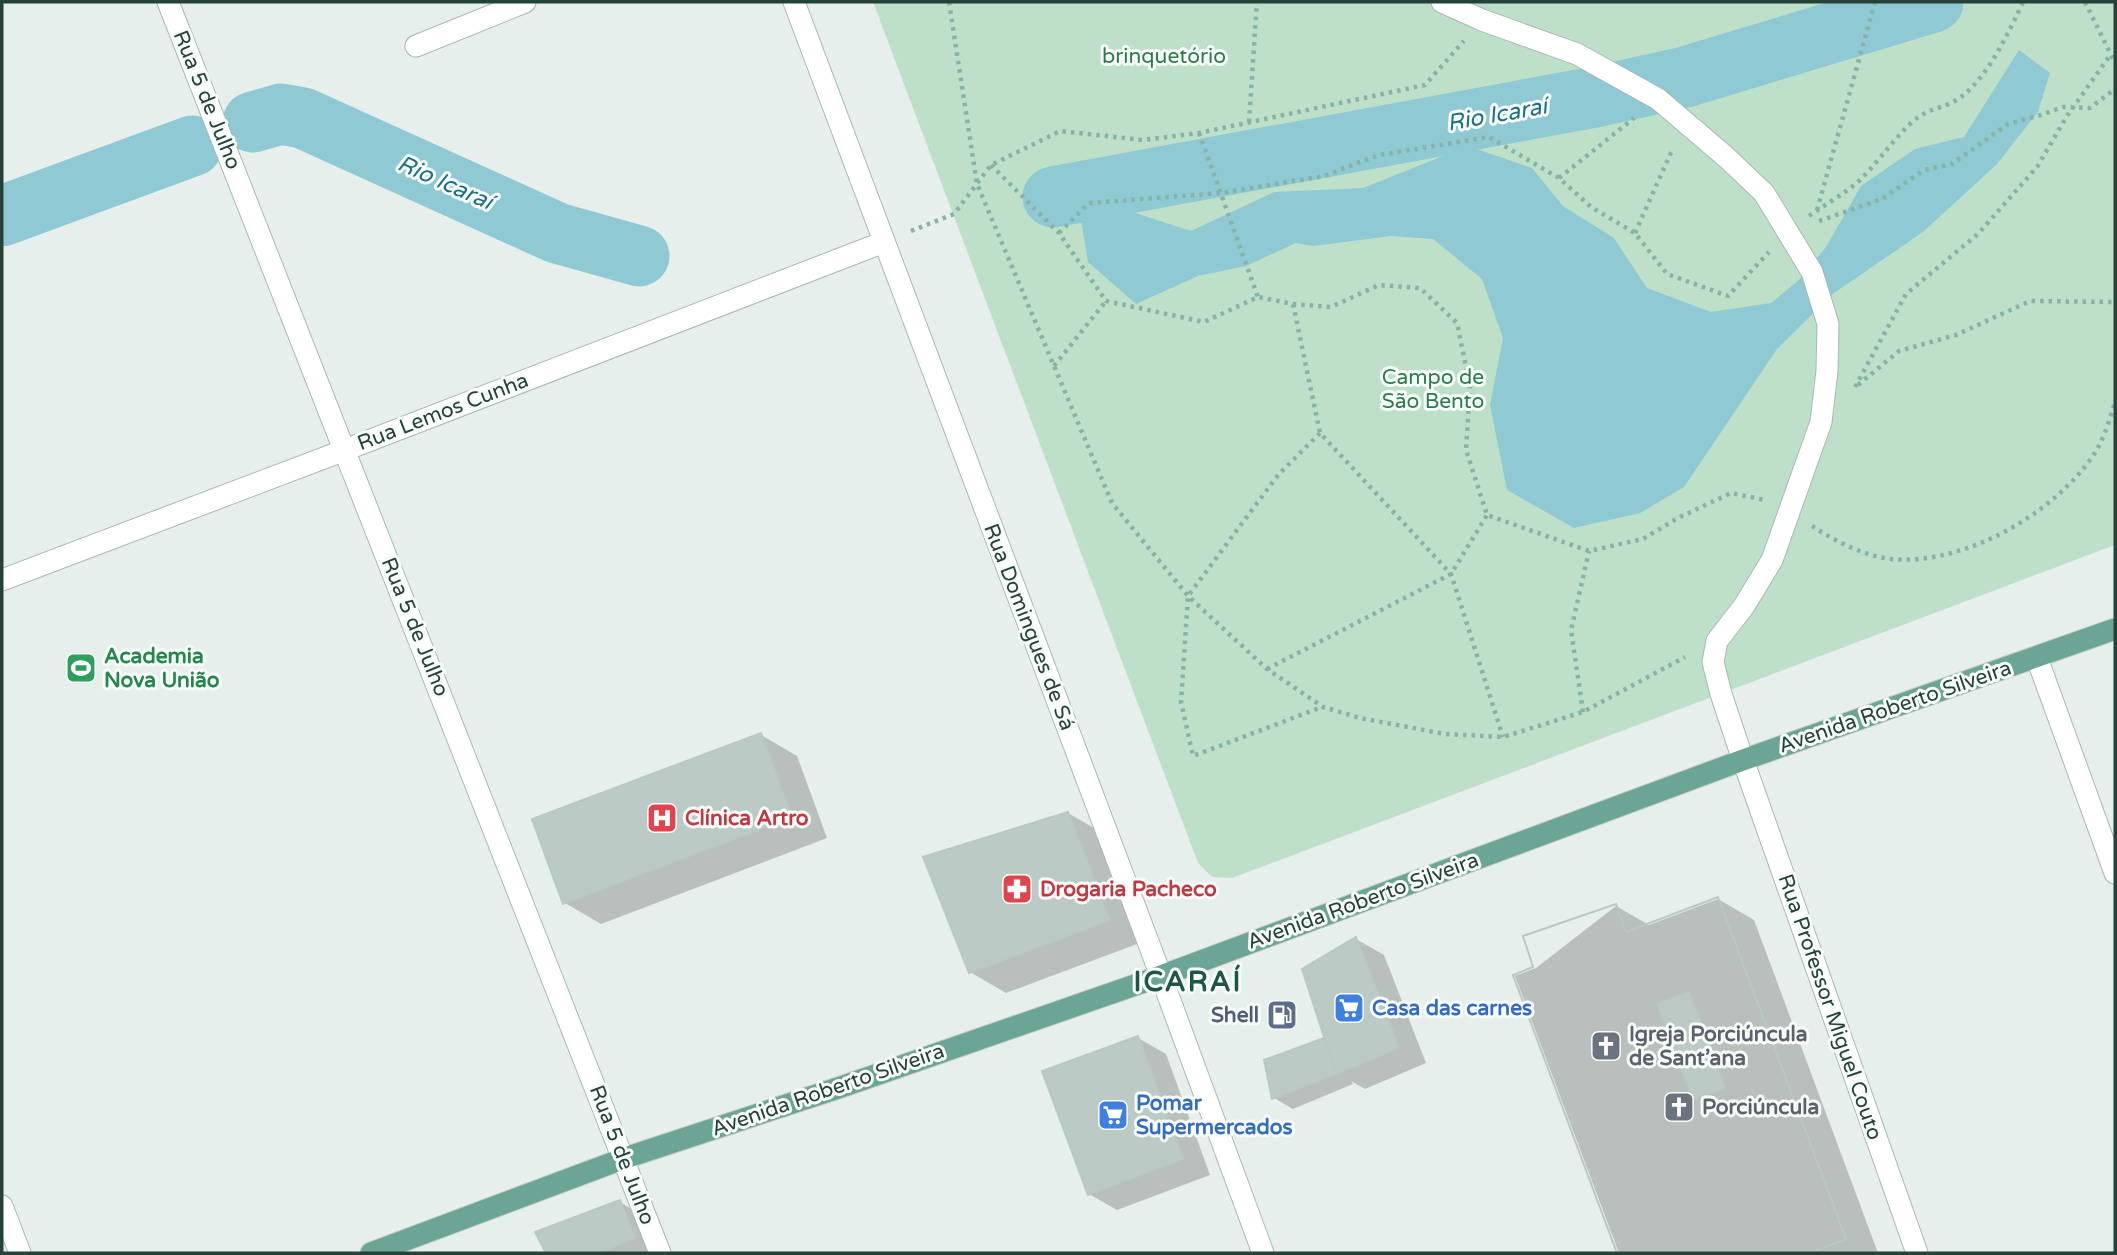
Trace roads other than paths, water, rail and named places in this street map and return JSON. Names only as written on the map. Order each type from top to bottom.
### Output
[{"type":"main road","name":"Avenida Roberto Silveira","points":[[371,1253],[625,1158],[1161,976],[1743,760],[2115,629]]},
{"type":"street","name":"Rua 5 de Julho","points":[[168,2],[625,1158],[660,1253]]},
{"type":"street","points":[[416,46],[525,2]]},
{"type":"street","name":"Rua Domingues de Sá","points":[[794,2],[1263,1253]]},
{"type":"street","name":"Rua Professor Miguel Couto","points":[[1443,2],[1482,20],[1577,54],[1658,99],[1764,193],[1812,271],[1828,324],[1827,371],[1821,422],[1772,559],[1744,606],[1717,641],[1713,662],[1743,760],[1917,1253]]},
{"type":"street","name":"Rua Lemos Cunha","points":[[2,580],[884,242]]},
{"type":"street","points":[[2037,658],[2115,873]]},
{"type":"street","points":[[2,1206],[20,1253]]},
{"type":"water","points":[[2019,50],[2050,73],[2038,112],[1997,164],[1923,232],[1834,293],[1777,349],[1684,487],[1640,513],[1574,528],[1507,490],[1490,405],[1503,338],[1482,279],[1433,239],[1391,236],[1314,246],[1296,243],[1246,266],[1198,276],[1136,304],[1088,262],[1081,220],[1117,207],[1191,231],[1274,192],[1363,188],[1468,146],[1532,168],[1563,206],[1614,238],[1647,288],[1711,312],[1771,303],[1800,279],[1826,247],[1861,186],[1915,149],[1964,137]]},
{"type":"waterway","name":"Rio Icaraí","points":[[1053,197],[1595,97],[1685,77],[1933,2]]},
{"type":"waterway","name":"Rio Icaraí","points":[[253,122],[281,114],[303,118],[557,233],[639,256]]},
{"type":"waterway","name":"Rio Icaraí","points":[[2,216],[192,146]]},
{"type":"place","name":"Academia Nova União","points":[[81,668]]},
{"type":"place","name":"Clínica Artro","points":[[662,818]]},
{"type":"place","name":"Drogaria Pacheco","points":[[1017,889]]},
{"type":"place","name":"Casa das carnes","points":[[1349,1008]]},
{"type":"place","name":"Shell","points":[[1282,1015]]},
{"type":"place","name":"Igreja Porciúncula de Sant’ana","points":[[1606,1046]]},
{"type":"place","name":"Porciúncula","points":[[1679,1107]]},
{"type":"place","name":"Pomar Supermercados","points":[[1113,1115]]},
{"type":"district","name":"ICARAÍ","points":[[1188,982]]},
{"type":"park label","name":"brinquetório","points":[[1164,56]]},
{"type":"park label","name":"Campo de São Bento","points":[[1433,389]]}]
